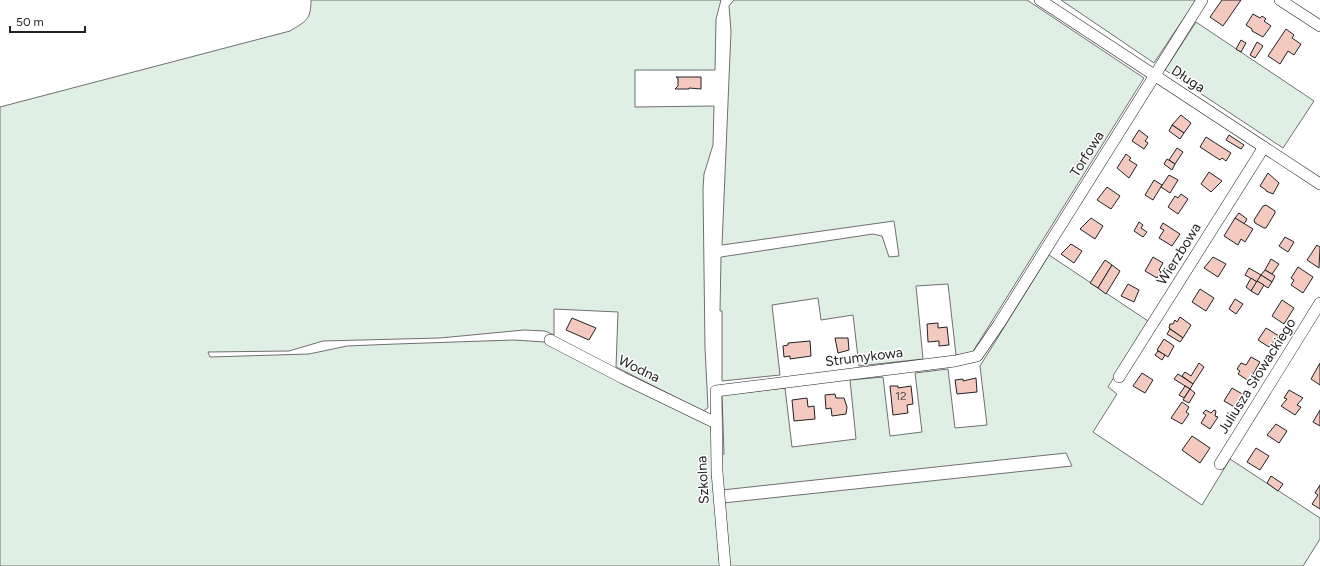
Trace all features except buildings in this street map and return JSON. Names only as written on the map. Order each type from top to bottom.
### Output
[{"type":"street","name":"Długa","points":[[1040,0],[1320,184]]},
{"type":"street","name":"Torfowa","points":[[999,324],[1202,0]]},
{"type":"street","points":[[1280,0],[1320,26]]},
{"type":"street","name":"Wierzbowa","points":[[1119,377],[1264,147]]},
{"type":"street","name":"Juliusza Słowackiego","points":[[1220,464],[1320,303]]},
{"type":"street","name":"Strumykowa","points":[[716,391],[968,359],[976,356],[999,324]]},
{"type":"street","name":"Wodna","points":[[550,340],[623,378],[716,423]]},
{"type":"street","name":"Szkolna","points":[[716,391],[718,497],[724,566]]},
{"type":"green space","points":[[311,0],[721,0],[716,19],[715,70],[635,70],[635,107],[714,106],[713,145],[704,174],[703,189],[705,348],[708,408],[703,411],[616,367],[618,312],[554,309],[554,335],[545,331],[524,330],[440,338],[323,341],[289,351],[208,352],[210,357],[309,354],[347,346],[514,340],[545,342],[711,426],[722,566],[0,566],[0,107],[290,31],[304,22],[309,16]]},
{"type":"green space","points":[[734,0],[1027,0],[1144,78],[972,353],[956,355],[948,284],[916,286],[923,359],[859,366],[853,315],[821,320],[818,298],[772,305],[780,375],[722,381],[722,311],[720,311],[721,257],[873,234],[882,236],[889,257],[899,256],[894,221],[722,245],[731,31],[729,6]]},
{"type":"green space","points":[[1061,0],[1196,0],[1154,63]]},
{"type":"green space","points":[[1196,22],[1314,101],[1283,148],[1165,70]]},
{"type":"green space","points":[[1049,255],[1148,321],[1108,387],[1117,394],[1093,432],[1202,505],[1230,459],[1320,518],[1320,539],[1303,566],[730,566],[723,503],[1072,466],[1066,453],[722,490],[721,455],[724,454],[722,395],[785,388],[792,447],[856,439],[850,380],[883,377],[890,436],[922,432],[915,373],[948,369],[955,428],[987,425],[980,366]]}]
